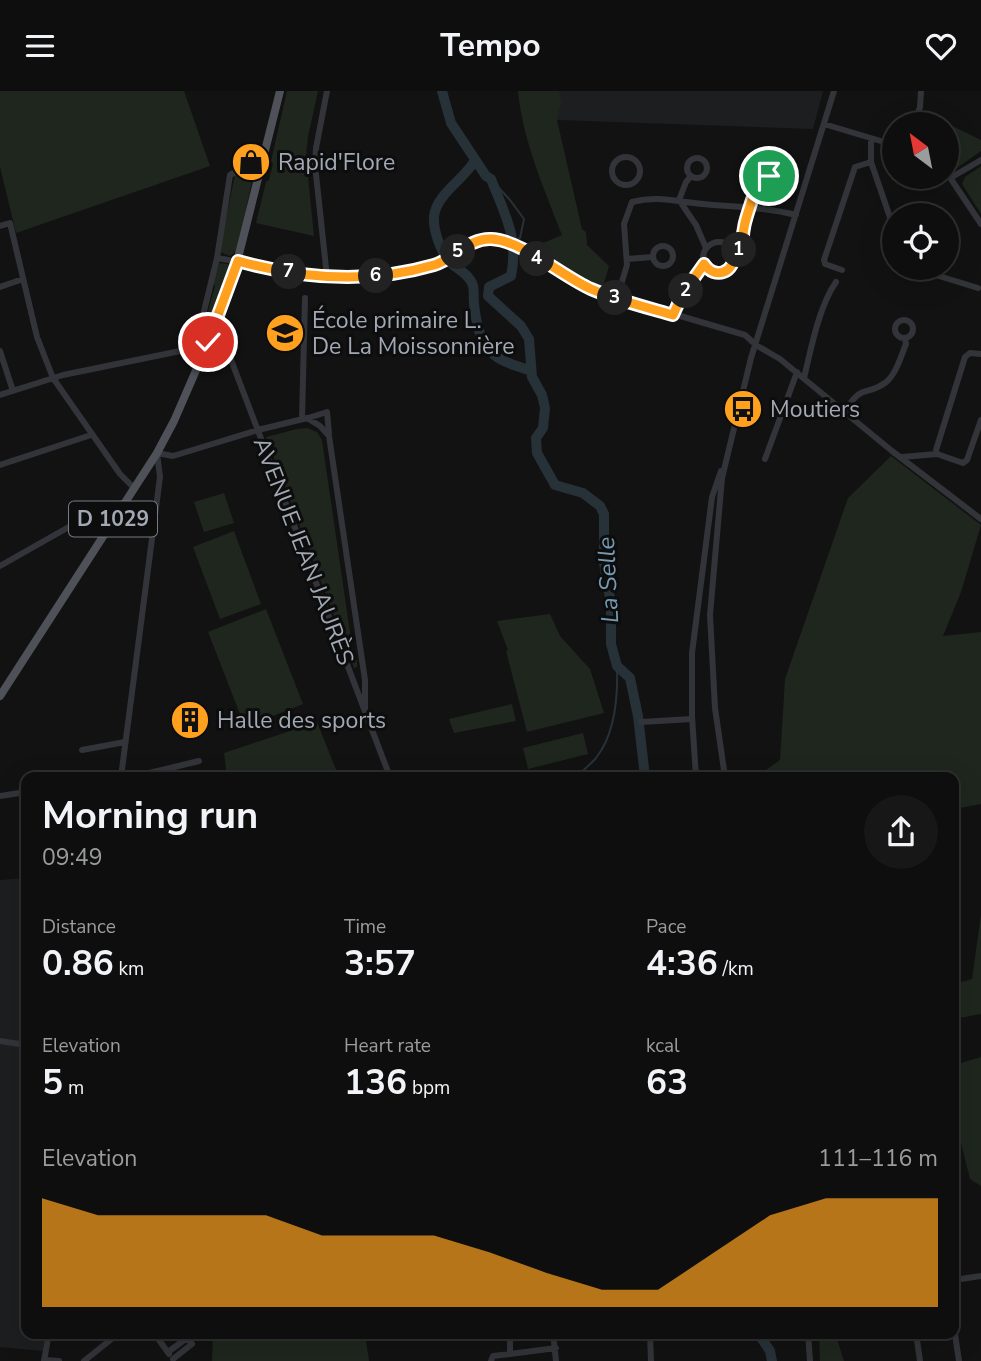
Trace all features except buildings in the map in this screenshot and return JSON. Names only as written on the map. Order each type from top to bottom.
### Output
[{"type":"main road","name":"D 1029","points":[[0,696],[157,453],[174,421],[200,350],[212,331],[238,261],[280,91]]},
{"type":"street","points":[[327,91],[315,165],[327,277]]},
{"type":"street","points":[[696,772],[692,653],[712,497],[725,463],[746,376],[834,91]]},
{"type":"street","points":[[918,112],[921,91]]},
{"type":"street","points":[[824,124],[882,142]]},
{"type":"street","points":[[871,139],[872,162],[885,203]]},
{"type":"street","points":[[764,155],[772,164],[772,173],[766,179],[757,180],[750,176],[746,164],[751,157],[764,155]]},
{"type":"street","points":[[617,298],[627,259],[624,224],[632,202],[627,185],[614,179],[612,169],[617,161],[626,157],[638,162],[640,171],[638,179],[627,185]]},
{"type":"street","points":[[959,170],[981,160]]},
{"type":"street","points":[[842,270],[825,264],[824,260],[855,167],[872,162]]},
{"type":"street","points":[[0,395],[53,378],[200,350],[230,175],[241,169],[261,171]]},
{"type":"street","points":[[679,200],[691,176]]},
{"type":"street","points":[[734,253],[724,243],[714,243],[706,248],[703,255],[704,264],[716,273],[726,272],[733,264],[734,253],[743,244],[742,231],[752,207],[757,180]]},
{"type":"street","points":[[958,189],[981,224]]},
{"type":"street","points":[[632,202],[656,197],[692,203],[752,207],[796,215]]},
{"type":"street","points":[[679,200],[696,225],[706,248]]},
{"type":"street","points":[[0,226],[10,223],[37,337],[53,378],[91,435],[125,481],[134,488]]},
{"type":"street","points":[[217,258],[327,277],[372,277],[443,261],[479,240],[509,243],[577,282],[617,298],[746,335],[756,345],[797,372],[900,457],[981,519]]},
{"type":"street","points":[[627,259],[653,257]]},
{"type":"street","points":[[673,315],[682,295],[704,264]]},
{"type":"street","points":[[0,286],[23,279]]},
{"type":"street","points":[[952,280],[978,288]]},
{"type":"street","points":[[804,378],[815,336],[831,289],[836,282]]},
{"type":"street","points":[[304,419],[305,298]]},
{"type":"street","name":"AVENUE JEAN JAURÈS","points":[[212,331],[225,344],[388,772]]},
{"type":"street","points":[[845,411],[860,392],[880,386],[890,378],[906,344],[905,338]]},
{"type":"street","points":[[0,351],[13,391]]},
{"type":"street","points":[[937,454],[965,357],[970,353],[981,354]]},
{"type":"street","points":[[765,459],[797,372]]},
{"type":"street","points":[[122,772],[160,477],[157,453],[173,456],[327,412],[365,680],[365,709]]},
{"type":"street","points":[[304,419],[320,426],[329,436]]},
{"type":"street","points":[[900,457],[937,454],[963,463],[967,460],[981,420]]},
{"type":"street","points":[[0,465],[91,435]]},
{"type":"street","points":[[720,478],[710,615],[714,695],[724,772]]},
{"type":"street","points":[[0,566],[106,506],[124,503]]},
{"type":"street","points":[[351,673],[363,670]]},
{"type":"street","points":[[642,722],[692,719]]},
{"type":"street","points":[[82,750],[125,742]]},
{"type":"street","points":[[153,772],[199,761]]},
{"type":"street","points":[[0,796],[21,793]]},
{"type":"street","points":[[0,1041],[21,1044]]},
{"type":"street","points":[[959,1279],[981,1276]]},
{"type":"street","points":[[48,1339],[44,1360],[59,1361]]},
{"type":"street","points":[[84,1361],[112,1339]]},
{"type":"street","points":[[158,1339],[172,1357]]},
{"type":"street","points":[[510,1339],[510,1354]]},
{"type":"street","points":[[554,1339],[556,1361]]},
{"type":"street","points":[[650,1339],[650,1361]]},
{"type":"street","points":[[808,1339],[810,1361]]},
{"type":"street","points":[[917,1339],[920,1361]]},
{"type":"street","points":[[956,1339],[959,1361]]},
{"type":"street","points":[[491,1361],[493,1356],[556,1348]]},
{"type":"shaded area","points":[[0,91],[184,91],[210,166],[16,233],[0,167]]},
{"type":"shaded area","points":[[287,91],[318,91],[306,156],[314,236],[256,223],[273,164],[271,161]]},
{"type":"shaded area","points":[[518,91],[559,91],[561,102],[557,120],[582,229],[586,232],[587,245],[609,266],[602,290],[538,254],[541,244],[562,235],[529,147]]},
{"type":"shaded area","points":[[554,91],[823,91],[813,129],[557,120]]},
{"type":"shaded area","points":[[959,129],[981,140],[981,151],[959,167]]},
{"type":"shaded area","points":[[981,166],[981,214],[962,184],[965,177]]},
{"type":"shaded area","points":[[235,175],[252,181],[237,251],[230,256],[220,252],[220,246]]},
{"type":"shaded area","points":[[219,263],[228,264],[231,268],[203,337],[201,336],[215,286],[213,283],[216,266]]},
{"type":"shaded area","points":[[307,428],[317,432],[322,440],[354,660],[357,660],[357,667],[354,668],[266,437]]},
{"type":"shaded area","points":[[891,456],[981,525],[961,592],[943,636],[981,632],[981,804],[959,808],[959,772],[763,772],[780,760],[785,679],[848,498]]},
{"type":"shaded area","points":[[224,493],[234,523],[204,532],[194,502]]},
{"type":"shaded area","points":[[234,531],[261,604],[220,619],[193,547]]},
{"type":"shaded area","points":[[266,609],[303,704],[245,727],[208,632]]},
{"type":"shaded area","points":[[550,614],[560,636],[590,669],[604,713],[527,732],[506,651],[508,650],[497,621]]},
{"type":"shaded area","points":[[512,704],[516,721],[454,733],[449,719]]},
{"type":"shaded area","points":[[317,722],[337,772],[226,772],[224,753]]},
{"type":"shaded area","points":[[583,733],[588,754],[528,769],[523,748]]},
{"type":"shaded area","points":[[21,878],[21,1339],[44,1339],[43,1351],[0,1347],[0,880]]},
{"type":"shaded area","points":[[981,914],[981,1014],[959,1018],[959,983],[972,979]]},
{"type":"shaded area","points":[[981,1057],[981,1186],[970,1179],[959,1135],[959,1064]]},
{"type":"shaded area","points":[[213,1339],[366,1339],[369,1361],[212,1361]]},
{"type":"shaded area","points":[[819,1339],[837,1339],[844,1361],[820,1361]]},
{"type":"waterway","name":"La Selle","points":[[442,91],[451,123],[486,176],[491,179],[506,215],[513,250],[511,276],[489,287],[488,296],[521,326],[529,339],[532,377],[542,395],[545,408],[543,428],[536,438],[537,453],[555,485],[583,493],[600,506],[604,514],[604,563],[611,604],[611,644],[617,666],[630,678],[638,716],[644,772]]},
{"type":"waterway","name":"La Selle","points":[[475,160],[440,200],[434,216],[436,233],[449,261],[472,283],[477,324],[488,348],[501,359],[531,371]]},
{"type":"waterway","points":[[491,179],[524,219],[520,238],[514,241]]},
{"type":"waterway","points":[[581,772],[596,758],[607,738],[616,702],[617,666]]},
{"type":"waterway","name":"La Selle","points":[[762,1339],[770,1351],[772,1361]]},
{"type":"place","name":"Rapid'Flore","points":[[251,162]]},
{"type":"place","name":"École primaire L. De La Moissonnière","points":[[285,333]]},
{"type":"place","name":"Moutiers","points":[[743,409]]},
{"type":"place","name":"Halle des sports","points":[[190,720]]},
{"type":"route","points":[[208,342],[238,261],[306,275],[332,278],[372,277],[436,265],[479,240],[487,239],[509,243],[592,290],[673,315],[682,295],[700,272],[702,265],[711,272],[721,273],[726,272],[733,264],[734,253],[743,244],[742,231],[752,207],[757,180],[769,176]]}]
